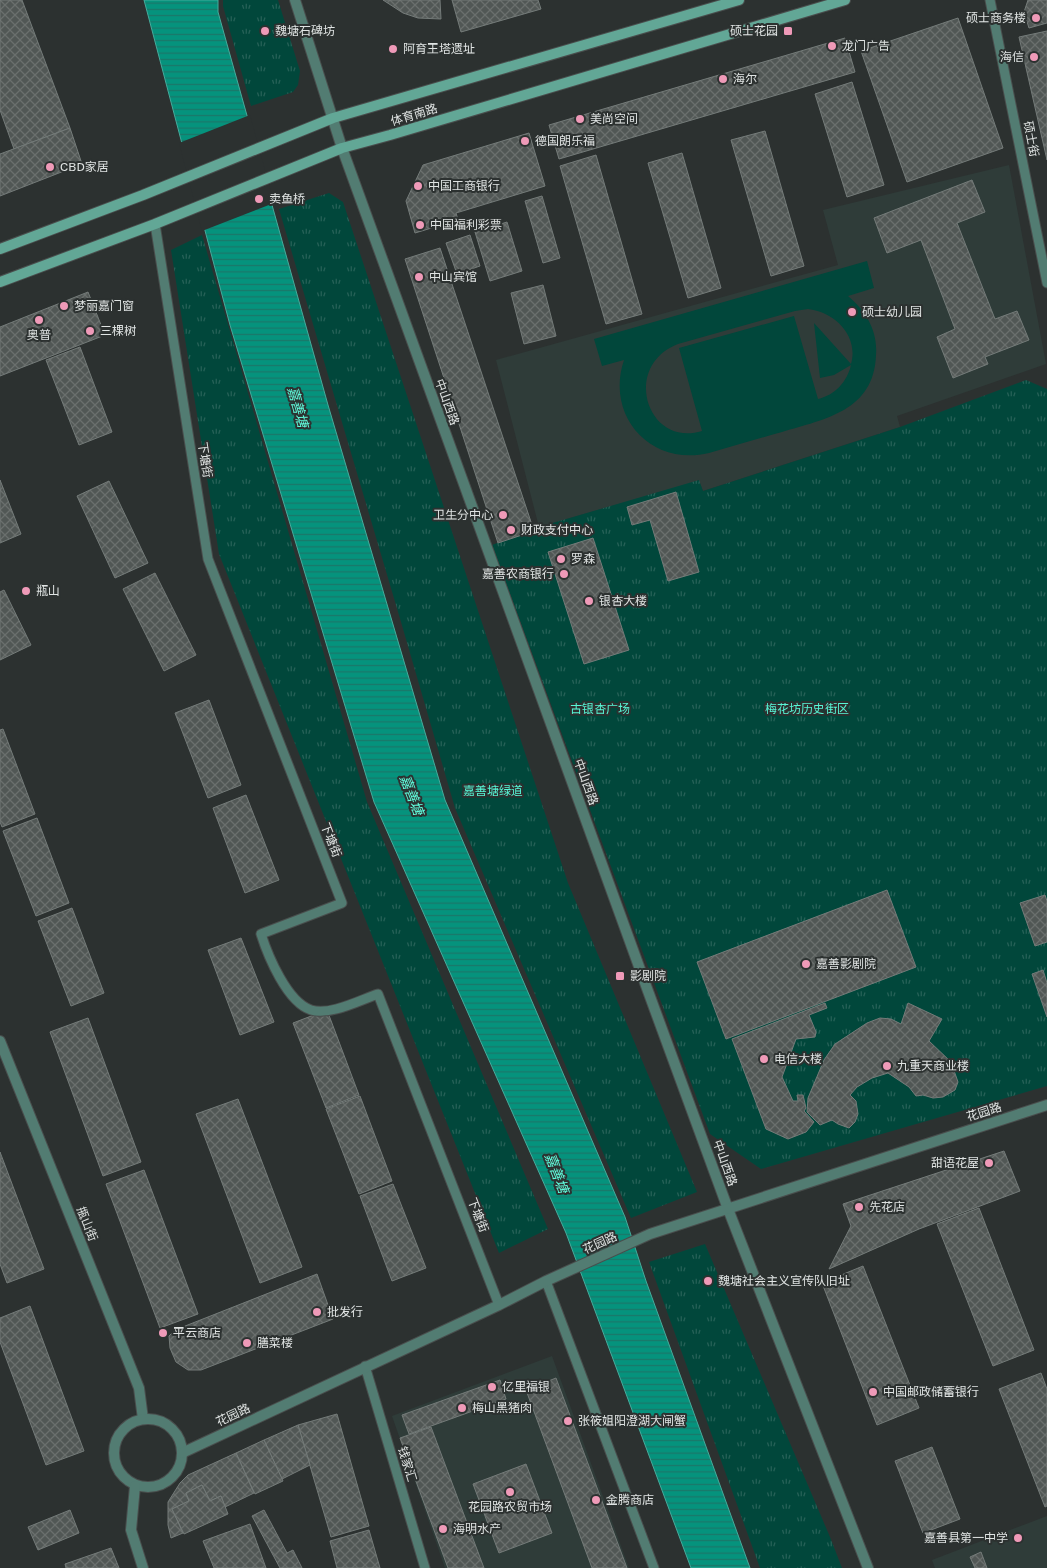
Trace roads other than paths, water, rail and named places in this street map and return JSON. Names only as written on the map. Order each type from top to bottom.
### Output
[{"type":"main road","name":"体育南路","points":[[0,248],[142,195],[333,118],[739,0]]},
{"type":"main road","name":"体育南路","points":[[0,282],[155,224],[342,148],[409,130],[845,0]]},
{"type":"street","name":"中山西路","points":[[295,0],[342,148],[728,1208],[868,1568]]},
{"type":"street","name":"甁山街","points":[[0,1041],[139,1388],[143,1419]]},
{"type":"street","name":"花园路","points":[[182,1453],[499,1305],[546,1281],[650,1234],[1047,1104]]},
{"type":"street","points":[[143,1419],[155,1419],[166,1424],[174,1431],[180,1441],[182,1453],[176,1474],[167,1482],[152,1487],[135,1486],[126,1480],[118,1471],[114,1461],[113,1450],[116,1439],[122,1429],[132,1422],[143,1419]]},
{"type":"street","points":[[135,1486],[131,1530],[143,1568]]},
{"type":"lane","name":"硕士街","points":[[990,0],[1047,283]]},
{"type":"lane","name":"下塘街","points":[[155,224],[208,559],[342,902],[261,934],[269,958],[283,983],[299,1003],[311,1010],[330,1010],[343,1007],[378,994],[499,1305]]},
{"type":"lane","points":[[546,1281],[654,1568]]},
{"type":"lane","name":"钱家汇","points":[[365,1366],[425,1568]]},
{"type":"water","name":"嘉善塘","points":[[144,0],[218,0],[218,12],[328,405],[445,800],[625,1217],[646,1281],[750,1568],[691,1568],[566,1233],[374,802],[230,325]]},
{"type":"place","name":"硕士商务楼","points":[[1036,18]]},
{"type":"place","name":"魏塘石碑坊","points":[[265,31]]},
{"type":"place","name":"硕士花园","points":[[788,31]]},
{"type":"place","name":"龙门广告","points":[[832,46]]},
{"type":"place","name":"阿育王塔遗址","points":[[393,49]]},
{"type":"place","name":"海信","points":[[1034,57]]},
{"type":"place","name":"海尔","points":[[723,79]]},
{"type":"place","name":"美尚空间","points":[[580,119]]},
{"type":"place","name":"德国朗乐福","points":[[525,141]]},
{"type":"place","name":"CBD家居","points":[[50,167]]},
{"type":"place","name":"中国工商银行","points":[[418,186]]},
{"type":"place","name":"卖鱼桥","points":[[259,199]]},
{"type":"place","name":"中国福利彩票","points":[[420,225]]},
{"type":"place","name":"中山宾馆","points":[[419,277]]},
{"type":"place","name":"梦丽嘉门窗","points":[[64,306]]},
{"type":"place","name":"硕士幼儿园","points":[[852,312]]},
{"type":"place","name":"奥普","points":[[39,320]]},
{"type":"place","name":"三棵树","points":[[90,331]]},
{"type":"place","name":"卫生分中心","points":[[503,515]]},
{"type":"place","name":"财政支付中心","points":[[511,530]]},
{"type":"place","name":"罗森","points":[[561,559]]},
{"type":"place","name":"嘉善农商银行","points":[[564,574]]},
{"type":"place","name":"瓶山","points":[[26,591]]},
{"type":"place","name":"银杏大楼","points":[[589,601]]},
{"type":"place","name":"嘉善影剧院","points":[[806,964]]},
{"type":"place","name":"影剧院","points":[[620,976]]},
{"type":"place","name":"电信大楼","points":[[764,1059]]},
{"type":"place","name":"九重天商业楼","points":[[887,1066]]},
{"type":"place","name":"甜语花屋","points":[[989,1163]]},
{"type":"place","name":"先花店","points":[[859,1207]]},
{"type":"place","name":"魏塘社会主义宣传队旧址","points":[[708,1281]]},
{"type":"place","name":"批发行","points":[[317,1312]]},
{"type":"place","name":"平云商店","points":[[163,1333]]},
{"type":"place","name":"膳菜楼","points":[[247,1343]]},
{"type":"place","name":"亿里福银","points":[[492,1387]]},
{"type":"place","name":"中国邮政储蓄银行","points":[[873,1392]]},
{"type":"place","name":"梅山黑猪肉","points":[[462,1408]]},
{"type":"place","name":"张筱姐阳澄湖大闸蟹","points":[[568,1421]]},
{"type":"place","name":"花园路农贸市场","points":[[510,1492]]},
{"type":"place","name":"金腾商店","points":[[596,1500]]},
{"type":"place","name":"海明水产","points":[[443,1529]]},
{"type":"place","name":"嘉善县第一中学","points":[[1018,1538]]},
{"type":"park label","name":"古银杏广场","points":[[600,709]]},
{"type":"park label","name":"梅花坊历史街区","points":[[807,709]]},
{"type":"park label","name":"嘉善塘绿道","points":[[493,791]]}]
